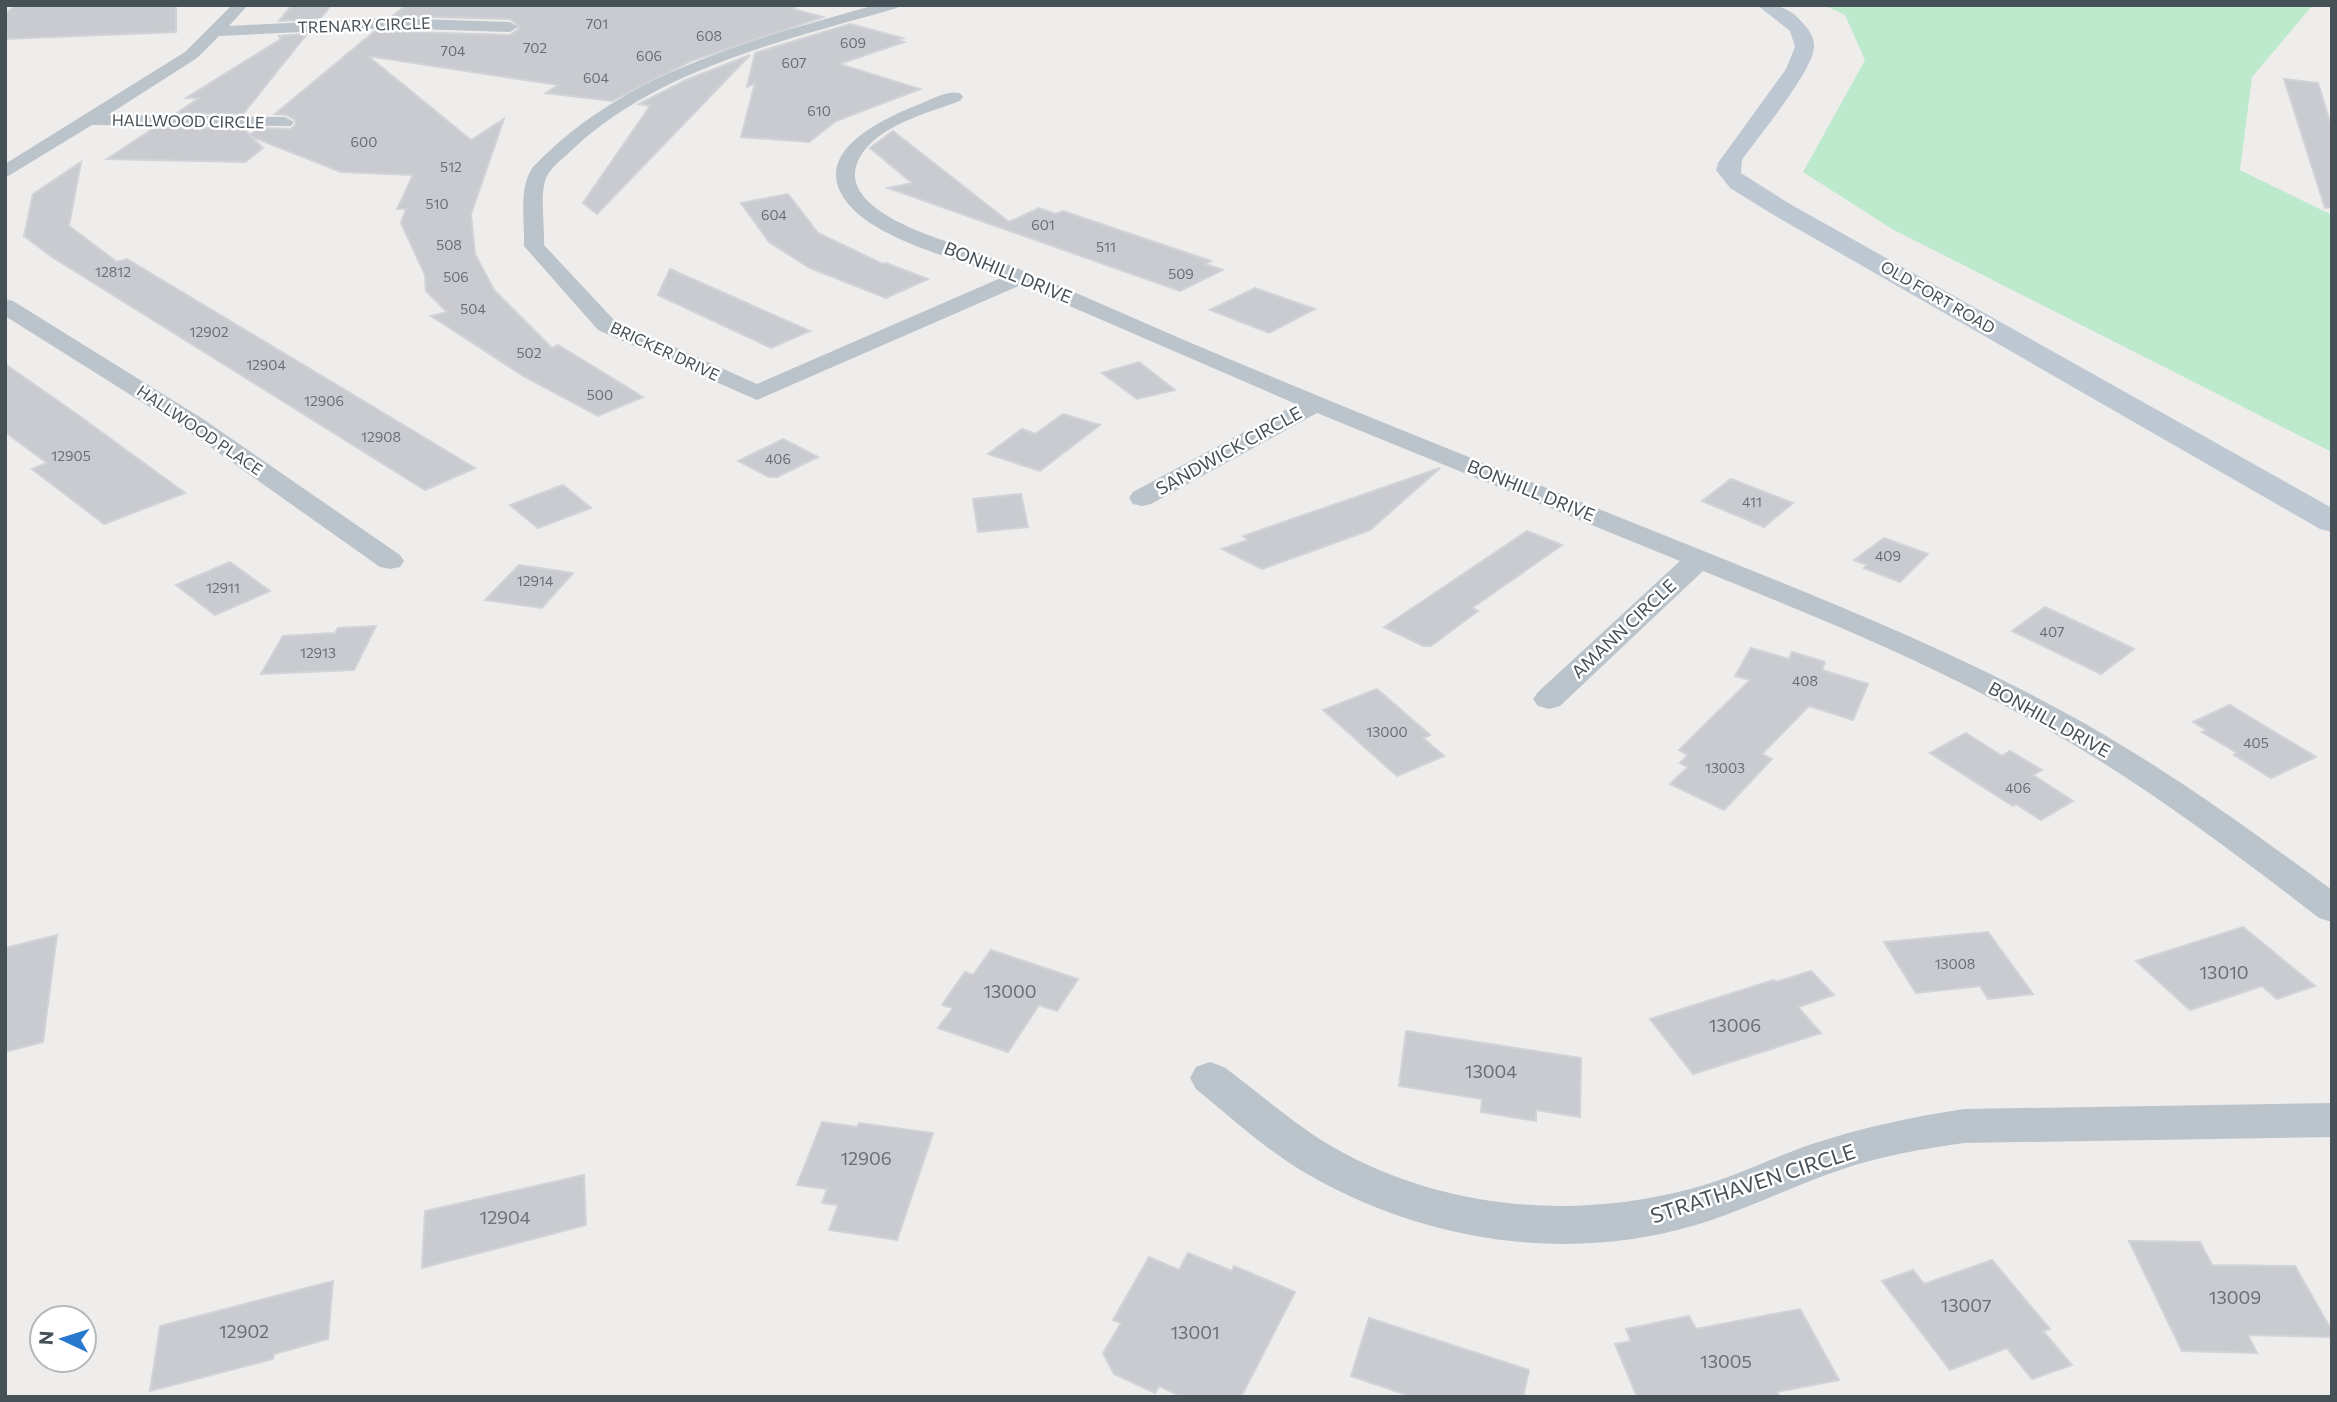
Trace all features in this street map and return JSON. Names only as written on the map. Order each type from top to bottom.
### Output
[{"type":"main road","name":"OLD FORT ROAD","points":[[1766,5],[1792,23],[1801,35],[1805,48],[1799,66],[1746,135],[1727,166],[1728,172],[1736,181],[2332,522]]},
{"type":"street","points":[[5,172],[92,120],[191,55],[241,5]]},
{"type":"street","points":[[847,5],[871,11]]},
{"type":"street","name":"BRICKER DRIVE","points":[[892,5],[717,58],[610,111],[568,141],[537,176],[534,246],[606,326],[757,393],[1021,277]]},
{"type":"street","name":"TRENARY CIRCLE","points":[[217,31],[386,23],[510,27]]},
{"type":"street","name":"BONHILL DRIVE","points":[[954,97],[870,135],[855,149],[847,163],[844,177],[848,192],[859,206],[882,222],[1021,277],[1315,404],[1916,650],[2015,698],[2182,797],[2332,909]]},
{"type":"street","name":"HALLWOOD CIRCLE","points":[[92,120],[285,122]]},
{"type":"street","name":"HALLWOOD PLACE","points":[[5,306],[194,424],[390,561]]},
{"type":"street","name":"SANDWICK CIRCLE","points":[[1142,498],[1315,404]]},
{"type":"street","name":"AMANN CIRCLE","points":[[1549,699],[1699,559]]},
{"type":"street","name":"STRATHAVEN CIRCLE","points":[[1210,1078],[1323,1163],[1373,1188],[1403,1198],[1517,1225],[1582,1226],[1641,1221],[1693,1207],[1845,1151],[1918,1133],[1964,1126],[2332,1120]]},
{"type":"green space","points":[[1824,5],[2313,5],[2252,77],[2240,170],[2332,215],[2332,452],[1892,229],[1803,172],[1865,60],[1845,15]]},
{"type":"building","points":[[16,5],[176,5],[176,32],[5,39],[5,14]]},
{"type":"building","points":[[292,5],[331,5],[320,19],[279,21]]},
{"type":"building","points":[[406,5],[797,5],[793,9],[823,17],[691,61],[612,101],[546,93],[558,85],[368,56],[471,140],[504,119],[471,214],[475,254],[494,290],[552,348],[558,345],[643,397],[598,416],[525,377],[431,316],[447,312],[426,291],[425,275],[401,223],[406,209],[397,209],[413,175],[341,172],[250,136],[263,148],[245,162],[107,159],[154,128],[243,128],[250,135],[258,128],[291,129],[296,124],[295,120],[286,115],[275,114],[375,31],[510,35],[520,28],[510,19],[393,16]]},
{"type":"building","points":[[850,24],[903,38],[897,40],[904,42],[839,64],[920,89],[836,121],[809,142],[741,137],[755,83],[747,87],[755,53]]},
{"type":"building","points":[[307,34],[243,114],[177,113],[199,98],[186,98],[281,39],[279,36]]},
{"type":"building","points":[[750,55],[597,214],[583,203],[650,106],[639,104],[686,80]]},
{"type":"building","points":[[2284,79],[2318,83],[2332,129],[2332,207],[2325,208]]},
{"type":"building","points":[[893,131],[1009,222],[1039,208],[1056,214],[1063,211],[1211,261],[1205,264],[1223,270],[1180,291],[888,188],[912,183],[870,148]]},
{"type":"building","points":[[81,162],[69,226],[117,262],[127,259],[475,468],[425,490],[52,257],[24,236],[33,194]]},
{"type":"building","points":[[788,194],[818,233],[883,264],[928,279],[886,298],[810,268],[769,242],[741,203]]},
{"type":"building","points":[[670,269],[810,331],[771,348],[658,295]]},
{"type":"building","points":[[1255,288],[1315,309],[1269,333],[1210,310]]},
{"type":"building","points":[[1139,362],[1175,390],[1137,399],[1102,373]]},
{"type":"building","points":[[5,364],[185,493],[104,524],[32,469],[47,463],[5,432]]},
{"type":"building","points":[[1063,414],[1100,425],[1040,471],[988,454],[1022,429],[1035,434]]},
{"type":"building","points":[[783,439],[818,457],[777,477],[769,477],[738,461]]},
{"type":"building","points":[[1440,468],[1370,530],[1262,569],[1222,549],[1248,540],[1243,536]]},
{"type":"building","points":[[1731,479],[1793,503],[1764,527],[1702,501]]},
{"type":"building","points":[[563,485],[591,508],[538,528],[510,505]]},
{"type":"building","points":[[1021,494],[1028,527],[978,532],[973,499]]},
{"type":"building","points":[[1527,531],[1562,545],[1472,608],[1478,611],[1431,646],[1423,646],[1384,627]]},
{"type":"building","points":[[1884,538],[1928,554],[1900,582],[1864,568],[1867,565],[1854,560]]},
{"type":"building","points":[[230,562],[270,591],[215,615],[176,585]]},
{"type":"building","points":[[519,565],[573,573],[542,608],[485,600]]},
{"type":"building","points":[[2045,607],[2134,649],[2101,674],[2012,631]]},
{"type":"building","points":[[376,626],[354,670],[261,674],[283,636],[335,633],[338,628]]},
{"type":"building","points":[[1751,648],[1789,659],[1792,652],[1825,662],[1822,670],[1868,684],[1853,720],[1809,706],[1762,754],[1772,759],[1724,810],[1670,784],[1688,767],[1680,763],[1688,755],[1679,750],[1750,680],[1735,676]]},
{"type":"building","points":[[1377,689],[1430,735],[1423,738],[1444,756],[1397,776],[1323,710]]},
{"type":"building","points":[[2230,705],[2316,757],[2271,778],[2234,755],[2237,753],[2202,732],[2206,730],[2193,722]]},
{"type":"building","points":[[1966,733],[2002,756],[2010,751],[2042,770],[2033,775],[2073,801],[2041,820],[2016,804],[2013,806],[1930,753]]},
{"type":"building","points":[[2243,927],[2315,986],[2277,999],[2262,986],[2190,1010],[2136,961]]},
{"type":"building","points":[[1988,932],[2033,994],[1988,999],[1980,986],[1916,993],[1884,942]]},
{"type":"building","points":[[57,935],[43,1042],[5,1052],[5,948]]},
{"type":"building","points":[[991,950],[1078,979],[1057,1011],[1039,1005],[1008,1052],[938,1028],[953,1008],[942,1005],[965,972],[973,975]]},
{"type":"building","points":[[1811,971],[1834,995],[1798,1007],[1821,1033],[1693,1074],[1650,1019],[1774,980],[1776,982]]},
{"type":"building","points":[[1406,1031],[1581,1058],[1580,1117],[1536,1110],[1536,1121],[1481,1112],[1482,1099],[1399,1086]]},
{"type":"building","points":[[822,1122],[857,1127],[859,1123],[933,1133],[897,1240],[829,1230],[838,1205],[822,1203],[827,1189],[797,1185]]},
{"type":"building","points":[[584,1175],[586,1225],[422,1268],[425,1211]]},
{"type":"building","points":[[2129,1241],[2200,1242],[2212,1265],[2295,1266],[2332,1331],[2332,1337],[2248,1335],[2257,1353],[2182,1351]]},
{"type":"building","points":[[1188,1253],[1232,1271],[1234,1266],[1295,1292],[1241,1397],[1182,1397],[1159,1386],[1155,1393],[1114,1374],[1103,1353],[1121,1323],[1113,1320],[1149,1257],[1179,1270]]},
{"type":"building","points":[[1992,1260],[2050,1329],[2043,1331],[2072,1365],[2032,1379],[2007,1348],[1950,1370],[1882,1281],[1913,1270],[1924,1284]]},
{"type":"building","points":[[333,1281],[328,1339],[274,1354],[273,1359],[150,1391],[160,1326]]},
{"type":"building","points":[[1800,1309],[1839,1380],[1777,1392],[1780,1397],[1637,1397],[1615,1344],[1631,1341],[1626,1329],[1689,1316],[1696,1329]]},
{"type":"building","points":[[1369,1318],[1529,1370],[1523,1397],[1413,1397],[1351,1376]]}]
